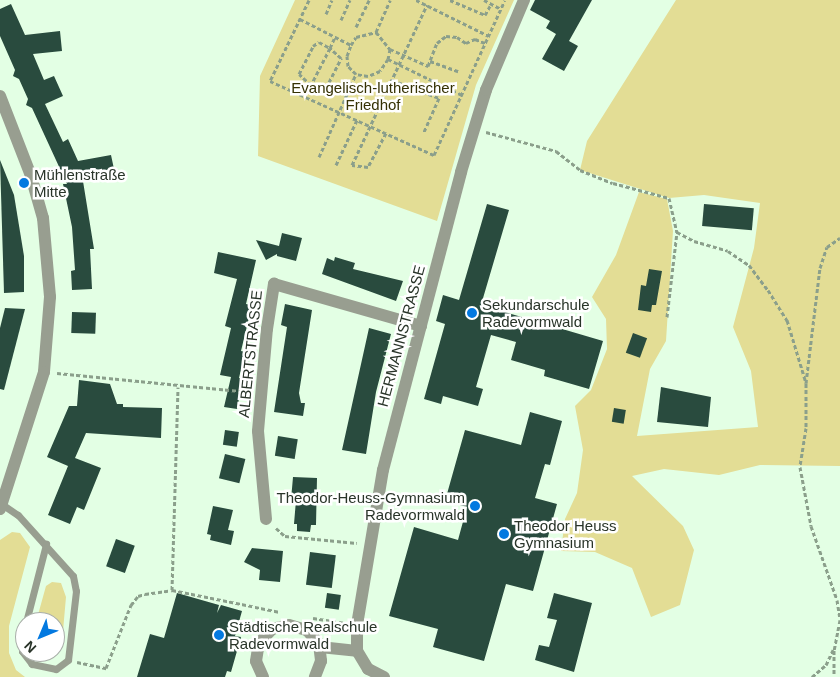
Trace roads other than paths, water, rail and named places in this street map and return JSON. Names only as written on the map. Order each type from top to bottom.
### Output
[{"type":"street","name":"HERMANNSTRASSE","points":[[357,651],[357,625],[383,470],[474,128],[524,0]]},
{"type":"street","points":[[0,96],[32,176],[43,218],[50,297],[44,372],[1,505]]},
{"type":"street","name":"ALBERTSTRASSE","points":[[266,519],[259,449],[260,393],[274,284],[421,326]]},
{"type":"street","points":[[259,675],[258,646],[265,635],[276,627],[298,626],[311,634],[320,646],[321,663],[315,677]]},
{"type":"street","points":[[320,646],[357,651],[368,669],[384,677]]},
{"type":"lane","points":[[1,505],[46,544],[73,576],[76,591],[68,660],[56,669],[32,664],[30,662]]},
{"type":"lane","points":[[29,612],[46,544]]},
{"type":"place","name":"Mühlenstraße Mitte","points":[[24,183]]},
{"type":"place","name":"Sekundarschule Radevormwald","points":[[472,313]]},
{"type":"place","name":"Theodor-Heuss-Gymnasium Radevormwald","points":[[475,506]]},
{"type":"place","name":"Theodor Heuss Gymnasium","points":[[504,534]]},
{"type":"place","name":"Städtische Realschule Radevormwald","points":[[219,635]]},
{"type":"park label","name":"Evangelisch-lutherischer Friedhof","points":[[373,96]]}]
